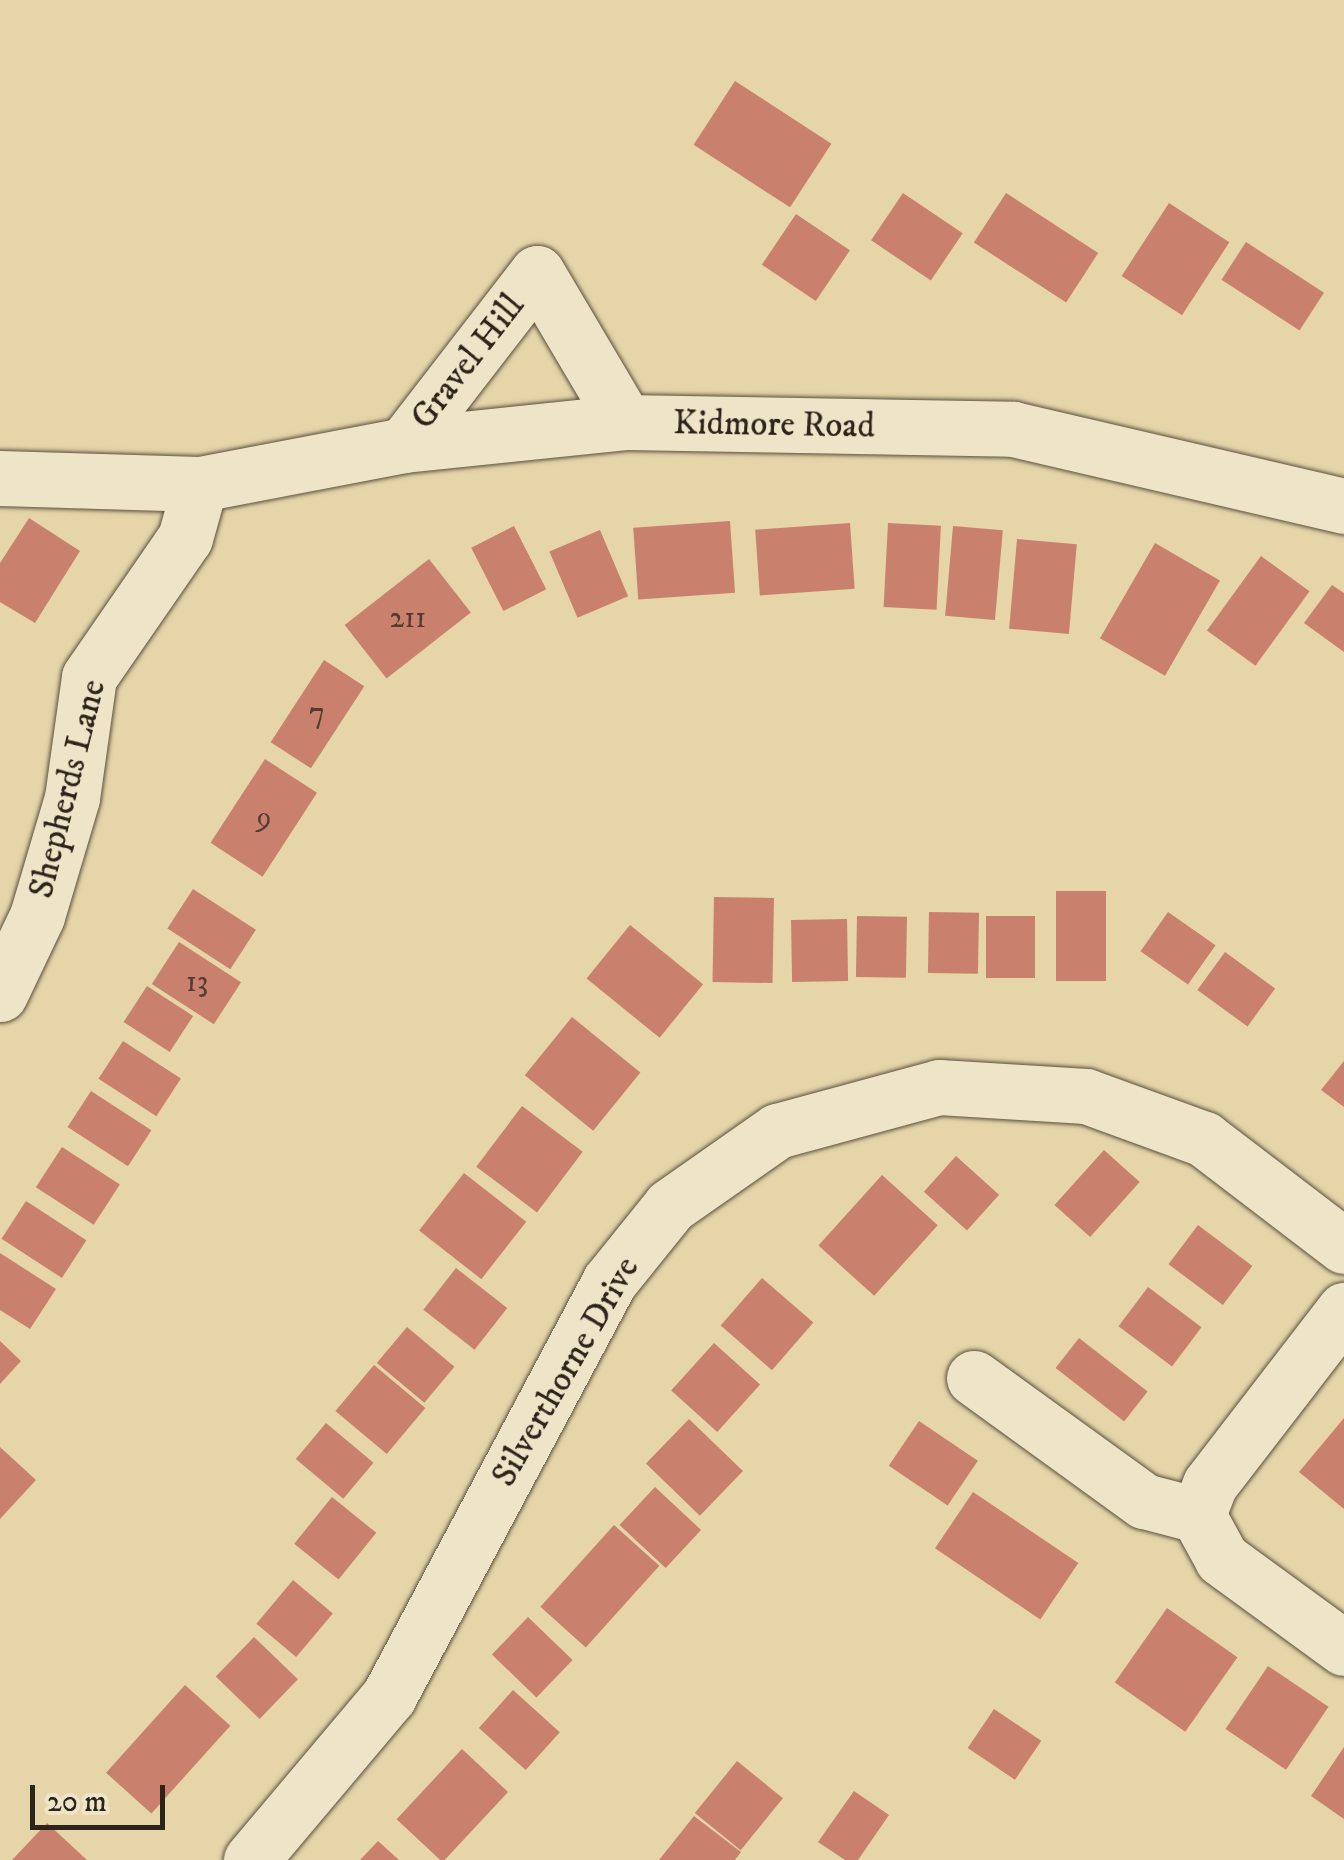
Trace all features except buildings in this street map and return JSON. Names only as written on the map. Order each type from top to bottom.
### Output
[{"type":"street","name":"Gravel Hill","points":[[404,444],[537,273],[625,422]]},
{"type":"street","name":"Kidmore Road","points":[[0,478],[200,484],[404,444],[625,422],[1013,430],[1344,506]]},
{"type":"street","name":"Shepherds Lane","points":[[0,994],[37,916],[72,798],[89,677],[185,538],[200,484]]},
{"type":"street","name":"Silverthorne Drive","points":[[251,1860],[388,1696],[609,1282],[670,1206],[776,1131],[939,1087],[1086,1096],[1204,1139],[1344,1246]]},
{"type":"street","points":[[1198,1515],[1210,1484],[1344,1310]]},
{"type":"street","points":[[974,1378],[1144,1501],[1198,1515],[1222,1559],[1344,1648]]}]
